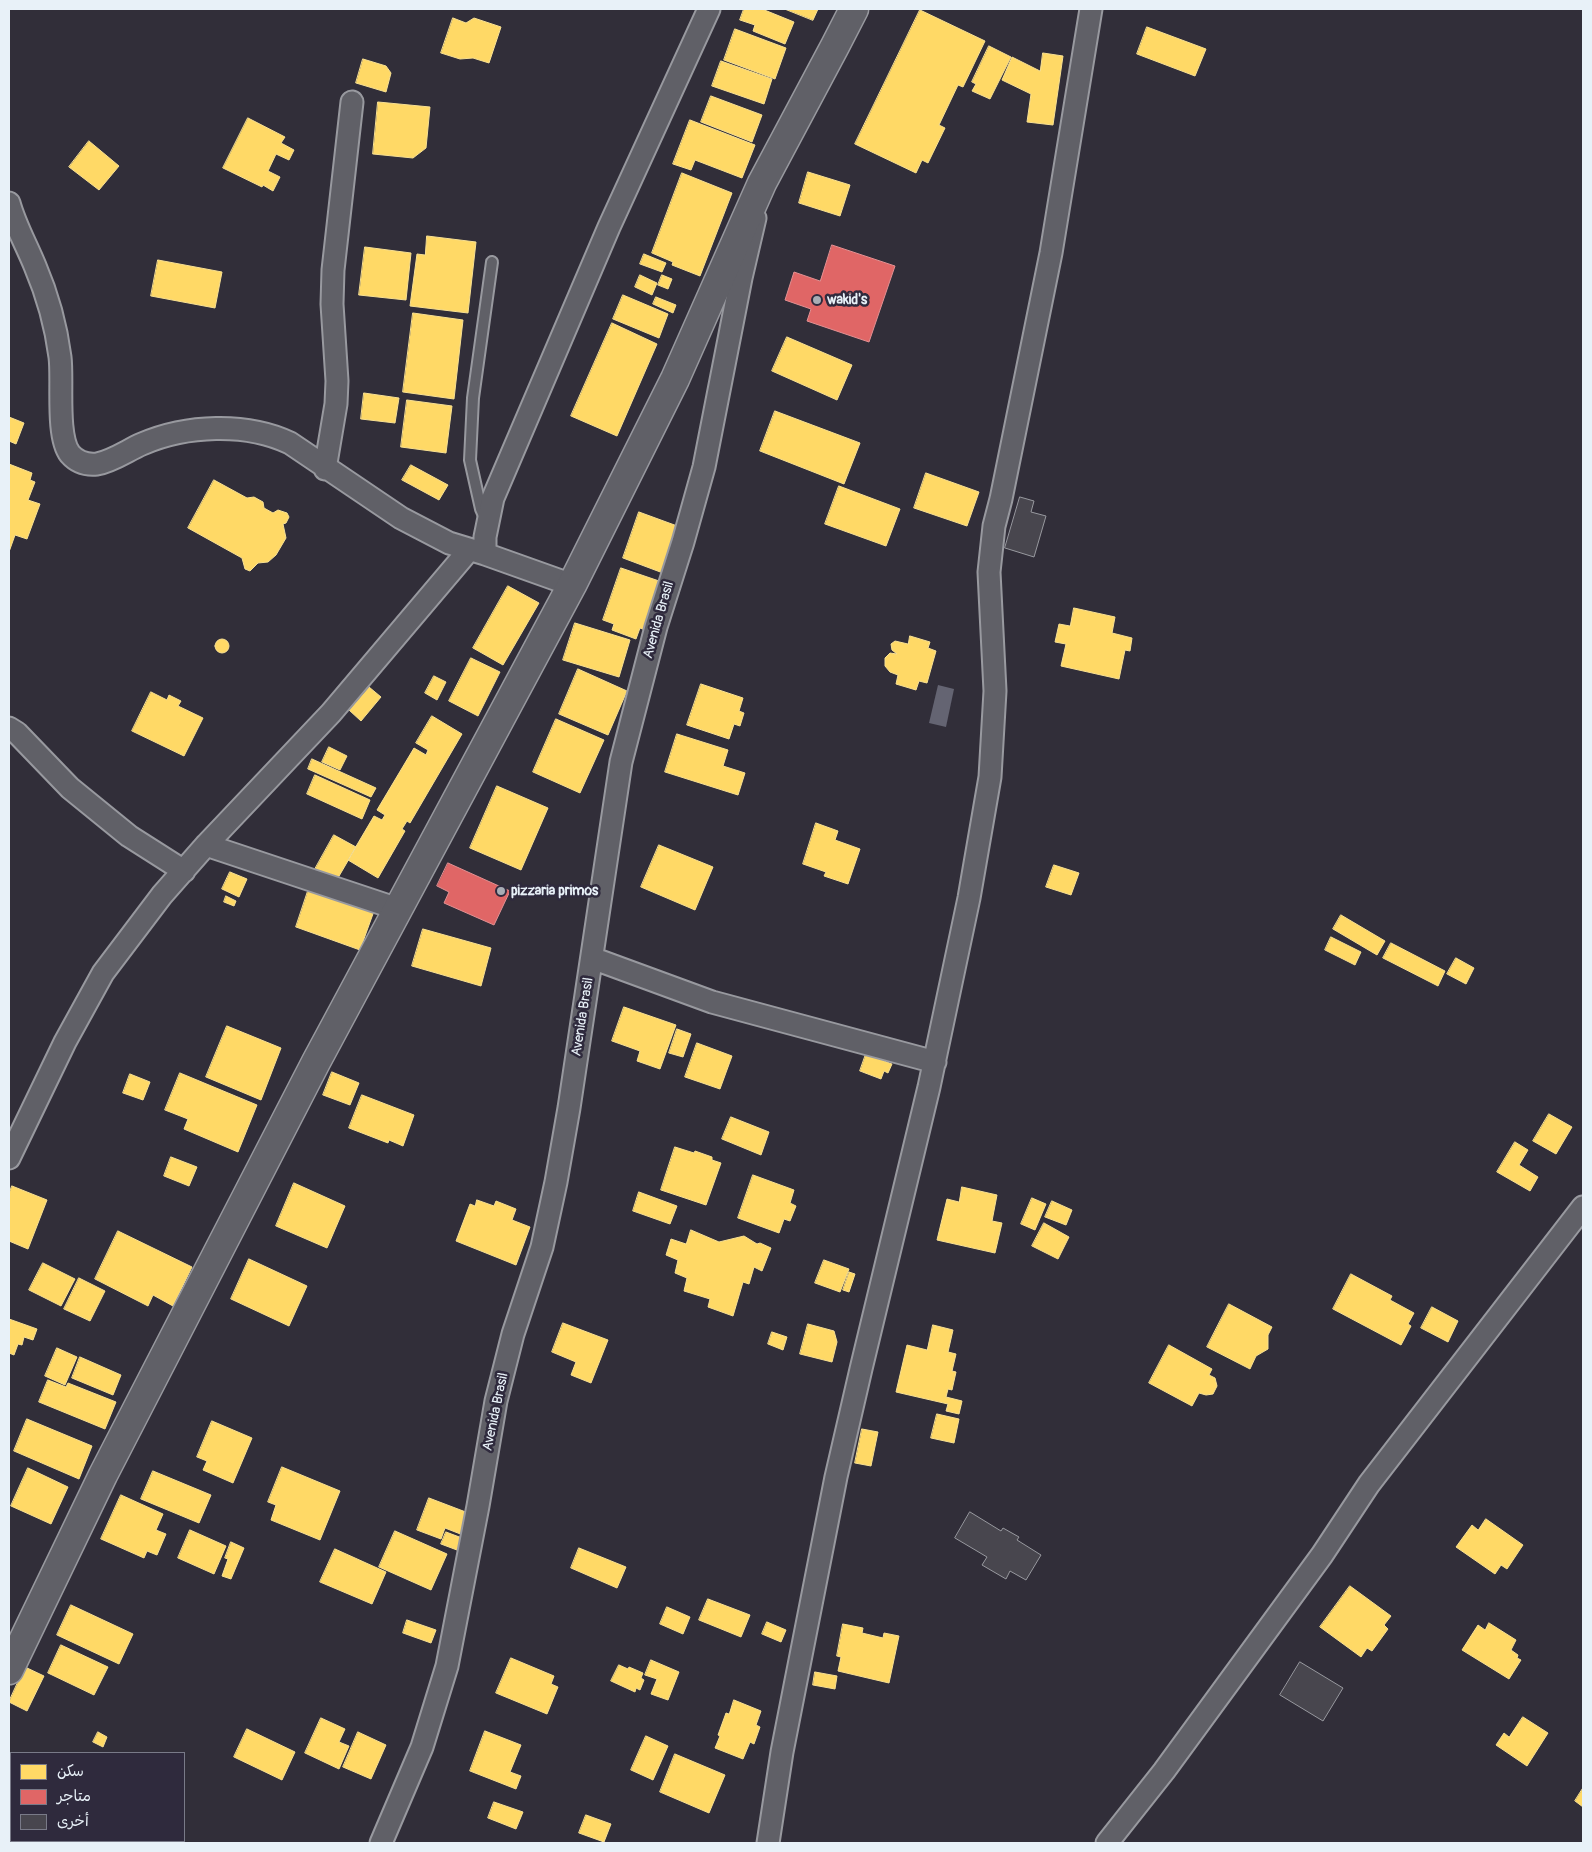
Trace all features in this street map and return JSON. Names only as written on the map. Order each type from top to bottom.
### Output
[{"type":"main road","points":[[9,1670],[107,1466],[316,1062],[572,585],[675,379],[762,183],[854,9]]},
{"type":"street","points":[[9,1158],[65,1042],[103,973],[162,896],[206,845],[331,713],[477,552],[493,498],[504,471],[609,227],[709,9]]},
{"type":"street","points":[[768,1843],[782,1752],[836,1477],[935,1062],[970,898],[990,778],[995,691],[989,572],[994,526],[1051,253],[1091,9]]},
{"type":"street","points":[[325,468],[336,404],[337,381],[332,311],[333,270],[352,102]]},
{"type":"street","name":"Avenida Brasil","points":[[381,1843],[422,1747],[447,1666],[496,1401],[513,1334],[542,1247],[556,1182],[621,762],[656,627],[704,467],[741,278],[762,183]]},
{"type":"street","points":[[9,203],[13,218],[36,268],[58,336],[62,369],[62,422],[69,453],[78,460],[84,464],[97,464],[143,443],[170,434],[208,429],[246,430],[278,437],[290,443],[401,518],[449,543],[572,585]]},
{"type":"street","points":[[9,728],[17,733],[70,788],[129,836],[184,871]]},
{"type":"street","points":[[206,845],[398,909]]},
{"type":"street","points":[[592,958],[712,1002],[935,1062]]},
{"type":"street","points":[[1107,1843],[1164,1771],[1322,1554],[1369,1484],[1583,1207]]},
{"type":"lane","points":[[487,523],[481,509],[470,460],[473,398],[492,262]]},
{"type":"water","points":[[938,685],[954,689],[946,727],[929,723]]},
{"type":"building: سكن","points":[[744,9],[762,9],[794,22],[785,44],[753,31],[755,25],[740,20]]},
{"type":"building: سكن","points":[[785,9],[818,9],[813,20]]},
{"type":"building: سكن","points":[[920,10],[985,41],[963,87],[958,85],[939,125],[945,128],[928,163],[922,160],[916,173],[855,144]]},
{"type":"building: سكن","points":[[453,18],[466,23],[474,18],[501,27],[489,63],[473,58],[460,59],[441,53]]},
{"type":"building: سكن","points":[[1147,27],[1206,49],[1195,76],[1137,54]]},
{"type":"building: سكن","points":[[735,29],[786,48],[775,79],[724,60]]},
{"type":"building: سكن","points":[[989,46],[1011,57],[990,99],[972,91],[976,84],[972,82]]},
{"type":"building: سكن","points":[[1043,53],[1063,56],[1053,125],[1027,122],[1031,94],[1002,80],[1012,57],[1040,71]]},
{"type":"building: سكن","points":[[363,59],[386,66],[391,73],[386,92],[356,83]]},
{"type":"building: سكن","points":[[721,61],[772,79],[764,104],[712,86]]},
{"type":"building: سكن","points":[[711,96],[762,115],[752,142],[701,122]]},
{"type":"building: سكن","points":[[378,102],[430,107],[426,148],[413,158],[373,154]]},
{"type":"building: سكن","points":[[248,118],[285,137],[281,143],[294,150],[289,160],[276,154],[268,171],[280,177],[273,191],[223,168]]},
{"type":"building: سكن","points":[[690,120],[755,145],[742,178],[695,160],[691,170],[673,164]]},
{"type":"building: سكن","points":[[89,141],[119,166],[99,190],[69,167]]},
{"type":"building: سكن","points":[[808,172],[850,185],[840,216],[799,203]]},
{"type":"building: سكن","points":[[682,173],[732,193],[700,276],[672,265],[673,262],[652,253]]},
{"type":"building: سكن","points":[[427,236],[476,242],[468,313],[410,306],[417,254],[425,255]]},
{"type":"building: سكن","points":[[365,247],[411,253],[406,300],[359,295]]},
{"type":"building: سكن","points":[[644,254],[666,263],[662,272],[640,264]]},
{"type":"building: سكن","points":[[158,260],[222,272],[215,308],[151,296]]},
{"type":"building: سكن","points":[[640,275],[657,283],[652,295],[635,287]]},
{"type":"building: سكن","points":[[662,275],[672,279],[668,289],[658,285]]},
{"type":"building: سكن","points":[[623,295],[668,314],[659,338],[613,319]]},
{"type":"building: سكن","points":[[656,297],[676,305],[673,313],[653,304]]},
{"type":"building: سكن","points":[[413,313],[463,320],[454,399],[403,392]]},
{"type":"building: سكن","points":[[612,323],[657,344],[617,436],[571,416]]},
{"type":"building: سكن","points":[[787,337],[852,365],[837,400],[772,371]]},
{"type":"building: سكن","points":[[364,393],[399,398],[395,423],[361,419]]},
{"type":"building: سكن","points":[[407,400],[452,406],[446,453],[401,447]]},
{"type":"building: سكن","points":[[775,411],[860,443],[844,484],[760,451]]},
{"type":"building: سكن","points":[[9,417],[24,423],[16,444],[9,441]]},
{"type":"building: سكن","points":[[9,464],[32,473],[30,480],[35,482],[28,500],[40,504],[27,539],[15,535],[9,552]]},
{"type":"building: سكن","points":[[411,465],[448,485],[439,500],[402,480]]},
{"type":"building: سكن","points":[[926,473],[979,492],[967,526],[914,508]]},
{"type":"building: سكن","points":[[214,480],[247,498],[254,497],[263,502],[264,508],[273,513],[278,510],[287,513],[289,517],[286,523],[283,524],[286,538],[276,555],[268,562],[258,563],[250,571],[245,569],[242,558],[188,528]]},
{"type":"building: سكن","points":[[839,486],[900,509],[886,546],[825,524]]},
{"type":"building: سكن","points":[[639,512],[680,527],[663,573],[623,558]]},
{"type":"building: سكن","points":[[621,568],[662,582],[645,630],[640,628],[636,639],[612,630],[614,624],[603,620]]},
{"type":"building: سكن","points":[[508,586],[539,603],[503,665],[473,648]]},
{"type":"building: سكن","points":[[1074,608],[1115,617],[1112,633],[1132,638],[1130,651],[1125,650],[1119,679],[1061,666],[1066,644],[1055,642],[1059,624],[1070,626]]},
{"type":"building: سكن","points":[[575,623],[630,640],[619,677],[563,660]]},
{"type":"building: سكن","points":[[910,636],[930,642],[928,648],[936,651],[927,683],[919,681],[916,690],[896,684],[898,675],[890,672],[885,666],[885,658],[890,653],[897,654],[892,650],[891,644],[895,641],[908,644]]},
{"type":"building: سكن","points":[[219,639],[225,639],[229,646],[225,653],[219,653],[215,649],[215,643]]},
{"type":"building: سكن","points":[[471,658],[500,672],[478,716],[449,701]]},
{"type":"building: سكن","points":[[578,669],[627,691],[608,735],[559,714]]},
{"type":"building: سكن","points":[[434,676],[446,682],[437,700],[425,693]]},
{"type":"building: سكن","points":[[701,684],[743,698],[739,711],[744,713],[740,726],[734,724],[729,739],[687,725]]},
{"type":"building: سكن","points":[[369,687],[381,697],[361,721],[349,710]]},
{"type":"building: سكن","points":[[151,692],[167,700],[169,695],[181,701],[178,706],[203,718],[184,756],[132,731]]},
{"type":"building: سكن","points":[[432,716],[462,734],[410,823],[407,821],[402,829],[405,831],[378,878],[348,860],[374,816],[382,820],[385,815],[377,810],[414,748],[426,755],[428,750],[416,743]]},
{"type":"building: سكن","points":[[556,719],[604,740],[580,793],[533,772]]},
{"type":"building: سكن","points":[[677,734],[728,750],[723,766],[745,773],[738,795],[665,772]]},
{"type":"building: سكن","points":[[329,747],[347,756],[340,770],[322,762]]},
{"type":"building: سكن","points":[[312,759],[376,788],[371,797],[308,769]]},
{"type":"building: سكن","points":[[315,775],[370,800],[362,819],[307,794]]},
{"type":"building: سكن","points":[[497,786],[548,808],[521,870],[470,848]]},
{"type":"building: سكن","points":[[816,823],[838,831],[835,840],[860,849],[848,884],[824,876],[826,872],[803,864]]},
{"type":"building: سكن","points":[[334,835],[356,847],[335,883],[314,871]]},
{"type":"building: سكن","points":[[659,845],[713,867],[695,910],[641,887]]},
{"type":"building: سكن","points":[[1054,865],[1079,873],[1071,895],[1046,887]]},
{"type":"building: سكن","points":[[230,872],[247,879],[239,897],[222,889]]},
{"type":"building: سكن","points":[[309,888],[374,911],[360,950],[296,927]]},
{"type":"building: سكن","points":[[226,896],[236,901],[234,906],[224,902]]},
{"type":"building: سكن","points":[[1341,915],[1385,941],[1377,955],[1333,929]]},
{"type":"building: سكن","points":[[423,929],[491,948],[481,986],[412,966]]},
{"type":"building: سكن","points":[[1331,937],[1361,952],[1355,965],[1325,950]]},
{"type":"building: سكن","points":[[1391,943],[1445,971],[1438,986],[1383,958]]},
{"type":"building: سكن","points":[[1456,958],[1474,968],[1466,984],[1447,974]]},
{"type":"building: سكن","points":[[624,1007],[676,1025],[660,1069],[637,1061],[640,1051],[612,1041]]},
{"type":"building: سكن","points":[[227,1026],[281,1048],[261,1100],[206,1077]]},
{"type":"building: سكن","points":[[677,1029],[691,1034],[683,1057],[669,1053]]},
{"type":"building: سكن","points":[[697,1043],[732,1056],[720,1089],[685,1077]]},
{"type":"building: سكن","points":[[866,1054],[892,1064],[888,1073],[884,1071],[881,1079],[860,1071]]},
{"type":"building: سكن","points":[[332,1072],[359,1083],[350,1105],[323,1095]]},
{"type":"building: سكن","points":[[180,1073],[257,1105],[238,1152],[184,1129],[188,1119],[165,1110]]},
{"type":"building: سكن","points":[[130,1074],[150,1082],[143,1100],[123,1093]]},
{"type":"building: سكن","points":[[362,1095],[414,1115],[403,1146],[389,1140],[388,1143],[349,1128]]},
{"type":"building: سكن","points":[[1549,1114],[1572,1127],[1556,1154],[1533,1141]]},
{"type":"building: سكن","points":[[731,1117],[769,1132],[761,1155],[722,1139]]},
{"type":"building: سكن","points":[[1515,1142],[1528,1150],[1519,1165],[1538,1177],[1530,1191],[1497,1172]]},
{"type":"building: سكن","points":[[675,1147],[694,1153],[695,1151],[712,1157],[712,1160],[721,1163],[706,1205],[661,1190]]},
{"type":"building: سكن","points":[[171,1157],[197,1167],[189,1186],[164,1176]]},
{"type":"building: سكن","points":[[753,1175],[794,1190],[790,1203],[796,1206],[790,1221],[784,1219],[779,1233],[738,1218]]},
{"type":"building: سكن","points":[[294,1183],[345,1206],[327,1248],[276,1226]]},
{"type":"building: سكن","points":[[12,1186],[47,1200],[28,1249],[9,1241],[9,1194]]},
{"type":"building: سكن","points":[[962,1187],[997,1195],[992,1221],[1002,1223],[995,1253],[937,1240],[947,1199],[959,1202]]},
{"type":"building: سكن","points":[[639,1192],[677,1206],[670,1224],[633,1211]]},
{"type":"building: سكن","points":[[1032,1198],[1046,1204],[1035,1230],[1021,1224]]},
{"type":"building: سكن","points":[[477,1200],[494,1206],[496,1201],[516,1209],[512,1220],[530,1227],[516,1265],[456,1241],[470,1204],[475,1206]]},
{"type":"building: سكن","points":[[1052,1201],[1072,1210],[1066,1225],[1045,1217]]},
{"type":"building: سكن","points":[[1044,1223],[1069,1237],[1058,1259],[1032,1246]]},
{"type":"building: سكن","points":[[691,1230],[719,1242],[744,1236],[757,1244],[760,1243],[771,1248],[762,1271],[754,1267],[749,1284],[743,1282],[733,1316],[708,1307],[710,1299],[684,1291],[687,1278],[675,1273],[678,1260],[666,1255],[671,1239],[686,1244]]},
{"type":"building: سكن","points":[[118,1231],[192,1267],[173,1306],[153,1295],[148,1306],[95,1279]]},
{"type":"building: سكن","points":[[249,1259],[307,1286],[289,1326],[231,1299]]},
{"type":"building: سكن","points":[[824,1260],[849,1269],[840,1292],[815,1283]]},
{"type":"building: سكن","points":[[43,1263],[75,1279],[61,1306],[29,1290]]},
{"type":"building: سكن","points":[[849,1272],[855,1274],[849,1292],[843,1290]]},
{"type":"building: سكن","points":[[1351,1274],[1392,1296],[1390,1300],[1414,1313],[1408,1324],[1411,1326],[1401,1345],[1333,1309]]},
{"type":"building: سكن","points":[[79,1278],[105,1291],[90,1321],[64,1309]]},
{"type":"building: سكن","points":[[1229,1304],[1272,1327],[1268,1335],[1268,1349],[1256,1356],[1250,1369],[1207,1347]]},
{"type":"building: سكن","points":[[1432,1307],[1458,1321],[1448,1342],[1421,1328]]},
{"type":"building: سكن","points":[[9,1319],[37,1329],[33,1340],[24,1337],[22,1345],[18,1344],[14,1355],[9,1353]]},
{"type":"building: سكن","points":[[563,1323],[608,1340],[591,1383],[571,1375],[576,1362],[552,1352]]},
{"type":"building: سكن","points":[[808,1324],[834,1331],[837,1342],[832,1362],[800,1354]]},
{"type":"building: سكن","points":[[933,1325],[953,1330],[948,1352],[956,1354],[952,1371],[956,1372],[952,1390],[948,1389],[946,1397],[962,1401],[959,1414],[946,1411],[948,1404],[896,1392],[907,1345],[927,1350]]},
{"type":"building: سكن","points":[[772,1332],[787,1337],[783,1350],[768,1344]]},
{"type":"building: سكن","points":[[1169,1345],[1212,1369],[1209,1375],[1215,1378],[1217,1386],[1213,1394],[1199,1393],[1192,1406],[1149,1383]]},
{"type":"building: سكن","points":[[57,1348],[77,1357],[65,1385],[45,1376]]},
{"type":"building: سكن","points":[[80,1357],[121,1375],[113,1395],[72,1378]]},
{"type":"building: سكن","points":[[48,1380],[66,1387],[68,1383],[116,1402],[105,1429],[39,1402]]},
{"type":"building: سكن","points":[[937,1414],[959,1419],[954,1443],[931,1438]]},
{"type":"building: سكن","points":[[27,1419],[92,1446],[79,1479],[14,1451]]},
{"type":"building: سكن","points":[[212,1421],[252,1438],[233,1483],[203,1470],[207,1461],[197,1457]]},
{"type":"building: سكن","points":[[862,1429],[878,1432],[871,1466],[855,1463]]},
{"type":"building: سكن","points":[[282,1467],[340,1491],[320,1540],[271,1520],[276,1505],[268,1502]]},
{"type":"building: سكن","points":[[28,1468],[68,1487],[51,1524],[11,1506]]},
{"type":"building: سكن","points":[[153,1471],[211,1495],[199,1523],[141,1499]]},
{"type":"building: سكن","points":[[121,1495],[163,1514],[156,1530],[166,1534],[157,1555],[147,1551],[144,1558],[101,1539]]},
{"type":"building: سكن","points":[[429,1498],[471,1514],[463,1535],[445,1528],[441,1539],[417,1530]]},
{"type":"building: سكن","points":[[1486,1519],[1523,1545],[1507,1569],[1501,1565],[1495,1574],[1456,1547],[1472,1525],[1478,1530]]},
{"type":"building: سكن","points":[[190,1530],[226,1546],[214,1574],[178,1558]]},
{"type":"building: سكن","points":[[395,1531],[447,1554],[431,1590],[379,1567]]},
{"type":"building: سكن","points":[[446,1532],[462,1538],[457,1550],[441,1544]]},
{"type":"building: سكن","points":[[231,1542],[244,1548],[231,1579],[222,1576],[228,1559],[225,1558]]},
{"type":"building: سكن","points":[[579,1548],[626,1567],[617,1588],[571,1568]]},
{"type":"building: سكن","points":[[335,1549],[386,1572],[372,1604],[320,1582]]},
{"type":"building: سكن","points":[[1350,1586],[1391,1616],[1384,1625],[1388,1629],[1372,1651],[1367,1648],[1361,1657],[1320,1627]]},
{"type":"building: سكن","points":[[708,1599],[750,1615],[741,1637],[699,1620]]},
{"type":"building: سكن","points":[[71,1605],[133,1634],[119,1664],[57,1635]]},
{"type":"building: سكن","points":[[667,1607],[690,1617],[683,1634],[660,1624]]},
{"type":"building: سكن","points":[[407,1620],[436,1630],[431,1643],[403,1633]]},
{"type":"building: سكن","points":[[767,1622],[786,1630],[781,1642],[762,1634]]},
{"type":"building: سكن","points":[[1489,1623],[1516,1640],[1511,1650],[1521,1660],[1509,1679],[1462,1650],[1478,1625],[1485,1630]]},
{"type":"building: سكن","points":[[843,1624],[863,1628],[862,1633],[883,1638],[884,1633],[899,1636],[889,1683],[838,1671],[841,1657],[837,1656]]},
{"type":"building: سكن","points":[[61,1645],[108,1667],[94,1695],[48,1673]]},
{"type":"building: سكن","points":[[511,1658],[554,1676],[551,1684],[558,1687],[547,1714],[496,1693]]},
{"type":"building: سكن","points":[[651,1660],[679,1672],[668,1700],[651,1694],[657,1679],[645,1675]]},
{"type":"building: سكن","points":[[619,1665],[643,1673],[641,1678],[644,1680],[640,1690],[636,1688],[635,1692],[611,1681]]},
{"type":"building: سكن","points":[[25,1667],[44,1676],[27,1711],[9,1702]]},
{"type":"building: سكن","points":[[815,1672],[837,1676],[835,1689],[813,1685]]},
{"type":"building: سكن","points":[[734,1700],[761,1711],[756,1725],[760,1727],[754,1744],[750,1742],[743,1759],[715,1748],[726,1713],[729,1714]]},
{"type":"building: سكن","points":[[1523,1717],[1548,1733],[1527,1766],[1496,1745],[1504,1733],[1509,1737]]},
{"type":"building: سكن","points":[[321,1718],[345,1729],[339,1742],[349,1746],[339,1769],[305,1753]]},
{"type":"building: سكن","points":[[247,1729],[295,1752],[282,1780],[234,1757]]},
{"type":"building: سكن","points":[[485,1731],[521,1745],[510,1772],[521,1776],[516,1789],[470,1771]]},
{"type":"building: سكن","points":[[98,1732],[107,1737],[103,1747],[93,1742]]},
{"type":"building: سكن","points":[[358,1732],[386,1745],[371,1779],[343,1767]]},
{"type":"building: سكن","points":[[646,1736],[668,1746],[653,1780],[631,1770]]},
{"type":"building: سكن","points":[[675,1754],[725,1775],[709,1813],[660,1792]]},
{"type":"building: سكن","points":[[9,1776],[10,1806],[9,1805]]},
{"type":"building: سكن","points":[[1583,1788],[1583,1807],[1575,1801]]},
{"type":"building: سكن","points":[[494,1802],[523,1812],[516,1829],[488,1818]]},
{"type":"building: سكن","points":[[586,1815],[611,1824],[604,1842],[579,1833]]},
{"type":"building: سكن","points":[[52,1842],[55,1843],[17,1843]]},
{"type":"building: متاجر","points":[[832,245],[895,266],[869,342],[807,321],[811,309],[785,300],[794,272],[820,281]]},
{"type":"building: متاجر","points":[[448,863],[510,891],[494,925],[444,903],[449,892],[437,886]]},
{"type":"building: أخرى","points":[[1020,497],[1034,501],[1031,512],[1046,516],[1034,557],[1005,548]]},
{"type":"building: أخرى","points":[[970,1512],[1001,1531],[1003,1528],[1019,1537],[1017,1540],[1041,1555],[1026,1580],[1010,1571],[1006,1579],[982,1565],[987,1557],[955,1538]]},
{"type":"building: أخرى","points":[[1300,1662],[1343,1688],[1323,1721],[1280,1695]]},
{"type":"place","name":"wakid's","points":[[817,300]]},
{"type":"place","name":"pizzaria primos","points":[[501,891]]}]
